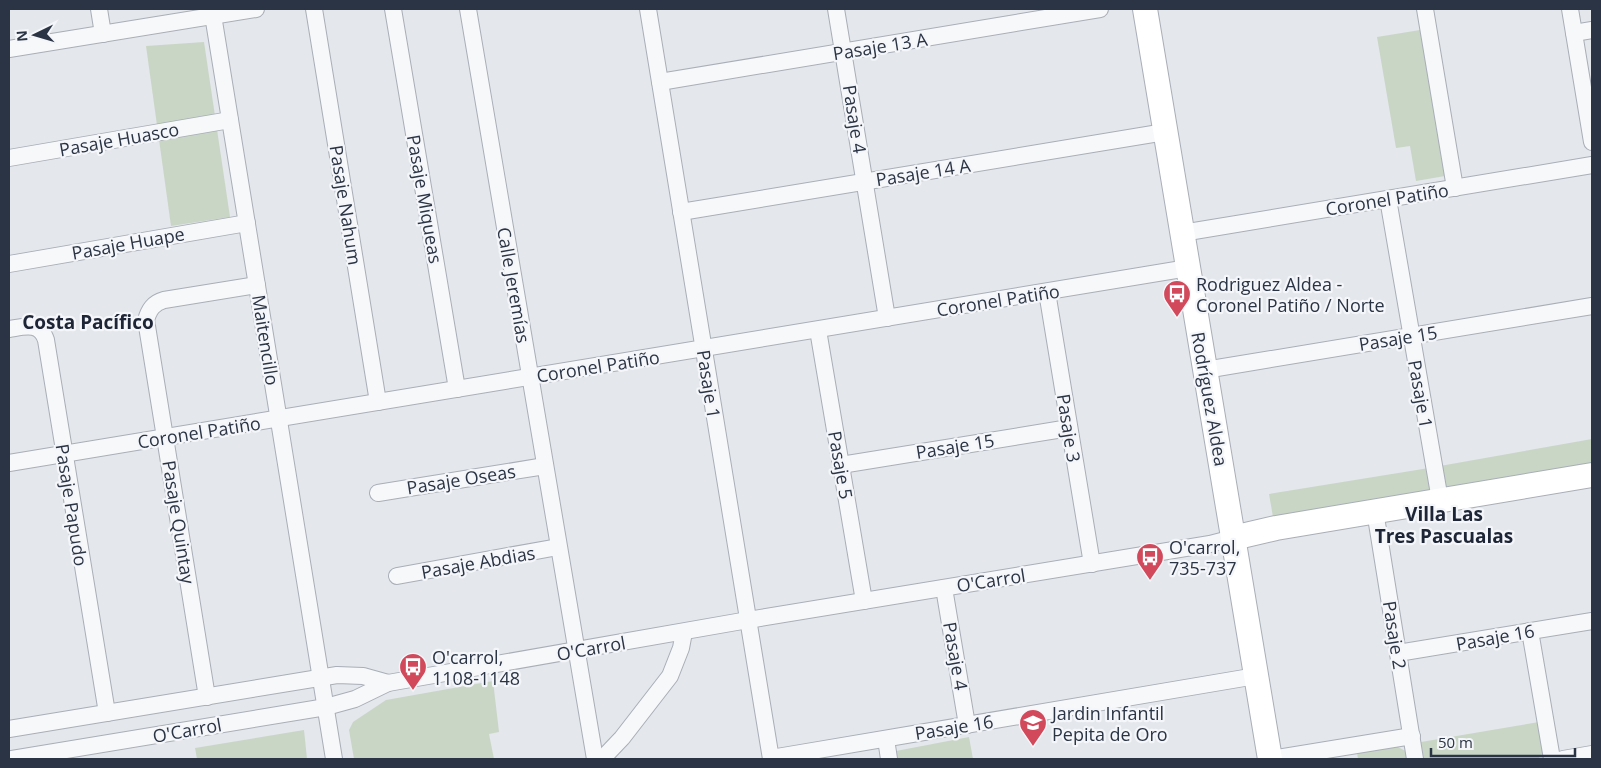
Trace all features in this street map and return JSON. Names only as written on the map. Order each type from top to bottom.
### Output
[{"type":"main road","name":"Rodríguez Aldea","points":[[1145,9],[1232,538],[1271,759]]},
{"type":"main road","name":"O'Carrol","points":[[1232,538],[1259,531],[1592,475]]},
{"type":"street","points":[[99,9],[103,34]]},
{"type":"street","points":[[9,50],[213,12],[256,9]]},
{"type":"street","name":"Pasaje Nahum","points":[[314,9],[378,402]]},
{"type":"street","name":"Pasaje Miqueas","points":[[393,9],[457,389]]},
{"type":"street","name":"Calle Jeremías","points":[[468,9],[595,759]]},
{"type":"street","name":"Pasaje 1","points":[[648,9],[771,759]]},
{"type":"street","name":"Pasaje 4","points":[[836,9],[888,318]]},
{"type":"street","name":"Pasaje 13 A","points":[[660,82],[1100,9]]},
{"type":"street","points":[[1424,9],[1455,188]]},
{"type":"street","points":[[1570,9],[1592,142]]},
{"type":"street","name":"Maitencillo","points":[[213,12],[334,759]]},
{"type":"street","points":[[1574,33],[1592,30]]},
{"type":"street","name":"Pasaje Huasco","points":[[9,158],[230,120]]},
{"type":"street","name":"Pasaje 14 A","points":[[681,212],[1165,132]]},
{"type":"street","name":"Coronel Patiño","points":[[1182,233],[1592,165]]},
{"type":"street","name":"Pasaje 1","points":[[1388,199],[1440,500]]},
{"type":"street","name":"Pasaje Huape","points":[[9,264],[247,223]]},
{"type":"street","name":"Coronel Patiño","points":[[9,464],[1188,268]]},
{"type":"street","name":"Pasaje Quintay","points":[[207,696],[146,320],[150,309],[158,302],[164,300],[257,285]]},
{"type":"street","name":"Pasaje 3","points":[[1047,292],[1092,564]]},
{"type":"street","name":"Pasaje 15","points":[[1205,370],[1592,306]]},
{"type":"street","name":"Pasaje Papudo","points":[[9,329],[30,326],[39,329],[44,335],[106,713]]},
{"type":"street","name":"Pasaje 5","points":[[818,330],[864,601]]},
{"type":"street","name":"Pasaje 15","points":[[841,465],[1069,428]]},
{"type":"street","name":"Pasaje Oseas","points":[[378,493],[545,466]]},
{"type":"street","name":"Pasaje 2","points":[[1375,511],[1415,759]]},
{"type":"street","name":"O'Carrol","points":[[12,759],[326,707],[355,699],[388,683],[748,620],[1210,544],[1232,538]]},
{"type":"street","name":"Pasaje Abdias","points":[[397,576],[558,547]]},
{"type":"street","name":"Pasaje 4","points":[[944,588],[967,725]]},
{"type":"street","name":"Pasaje 16","points":[[1398,654],[1592,620]]},
{"type":"street","points":[[1530,631],[1552,759]]},
{"type":"street","points":[[602,759],[622,738],[670,676],[681,648],[684,632]]},
{"type":"street","name":"O'Carrol","points":[[9,729],[337,675],[357,676],[388,683]]},
{"type":"street","name":"Pasaje 16","points":[[771,759],[1256,676]]},
{"type":"street","points":[[1271,759],[1412,736]]},
{"type":"street","points":[[886,739],[889,759]]},
{"type":"street","points":[[1563,759],[1592,754]]},
{"type":"green space","points":[[1420,30],[1445,176],[1416,181],[1410,146],[1396,148],[1377,37]]},
{"type":"green space","points":[[204,42],[230,217],[171,226],[146,46]]},
{"type":"green space","points":[[1592,439],[1592,463],[1444,489],[1440,466]]},
{"type":"green space","points":[[1429,468],[1433,491],[1273,517],[1269,494]]},
{"type":"green space","points":[[493,681],[499,732],[489,734],[494,759],[354,759],[349,730],[353,722],[386,700]]},
{"type":"green space","points":[[1539,722],[1544,752],[1538,759],[1424,759],[1421,742]]},
{"type":"green space","points":[[304,730],[307,759],[197,759],[195,748]]},
{"type":"green space","points":[[969,737],[973,759],[898,759],[896,751]]},
{"type":"green space","points":[[1398,747],[1409,753],[1410,759],[1358,759],[1357,753]]},
{"type":"place","name":"Rodriguez Aldea - Coronel Patiño / Norte","points":[[1177,318]]},
{"type":"place","name":"O'carrol, 735-737","points":[[1150,581]]},
{"type":"place","name":"O'carrol, 1108-1148","points":[[413,691]]},
{"type":"place","name":"Jardin Infantil Pepita de Oro","points":[[1033,747]]},
{"type":"district","name":"Costa Pacífico","points":[[88,322]]},
{"type":"district","name":"Villa Las Tres Pascualas","points":[[1444,525]]}]
